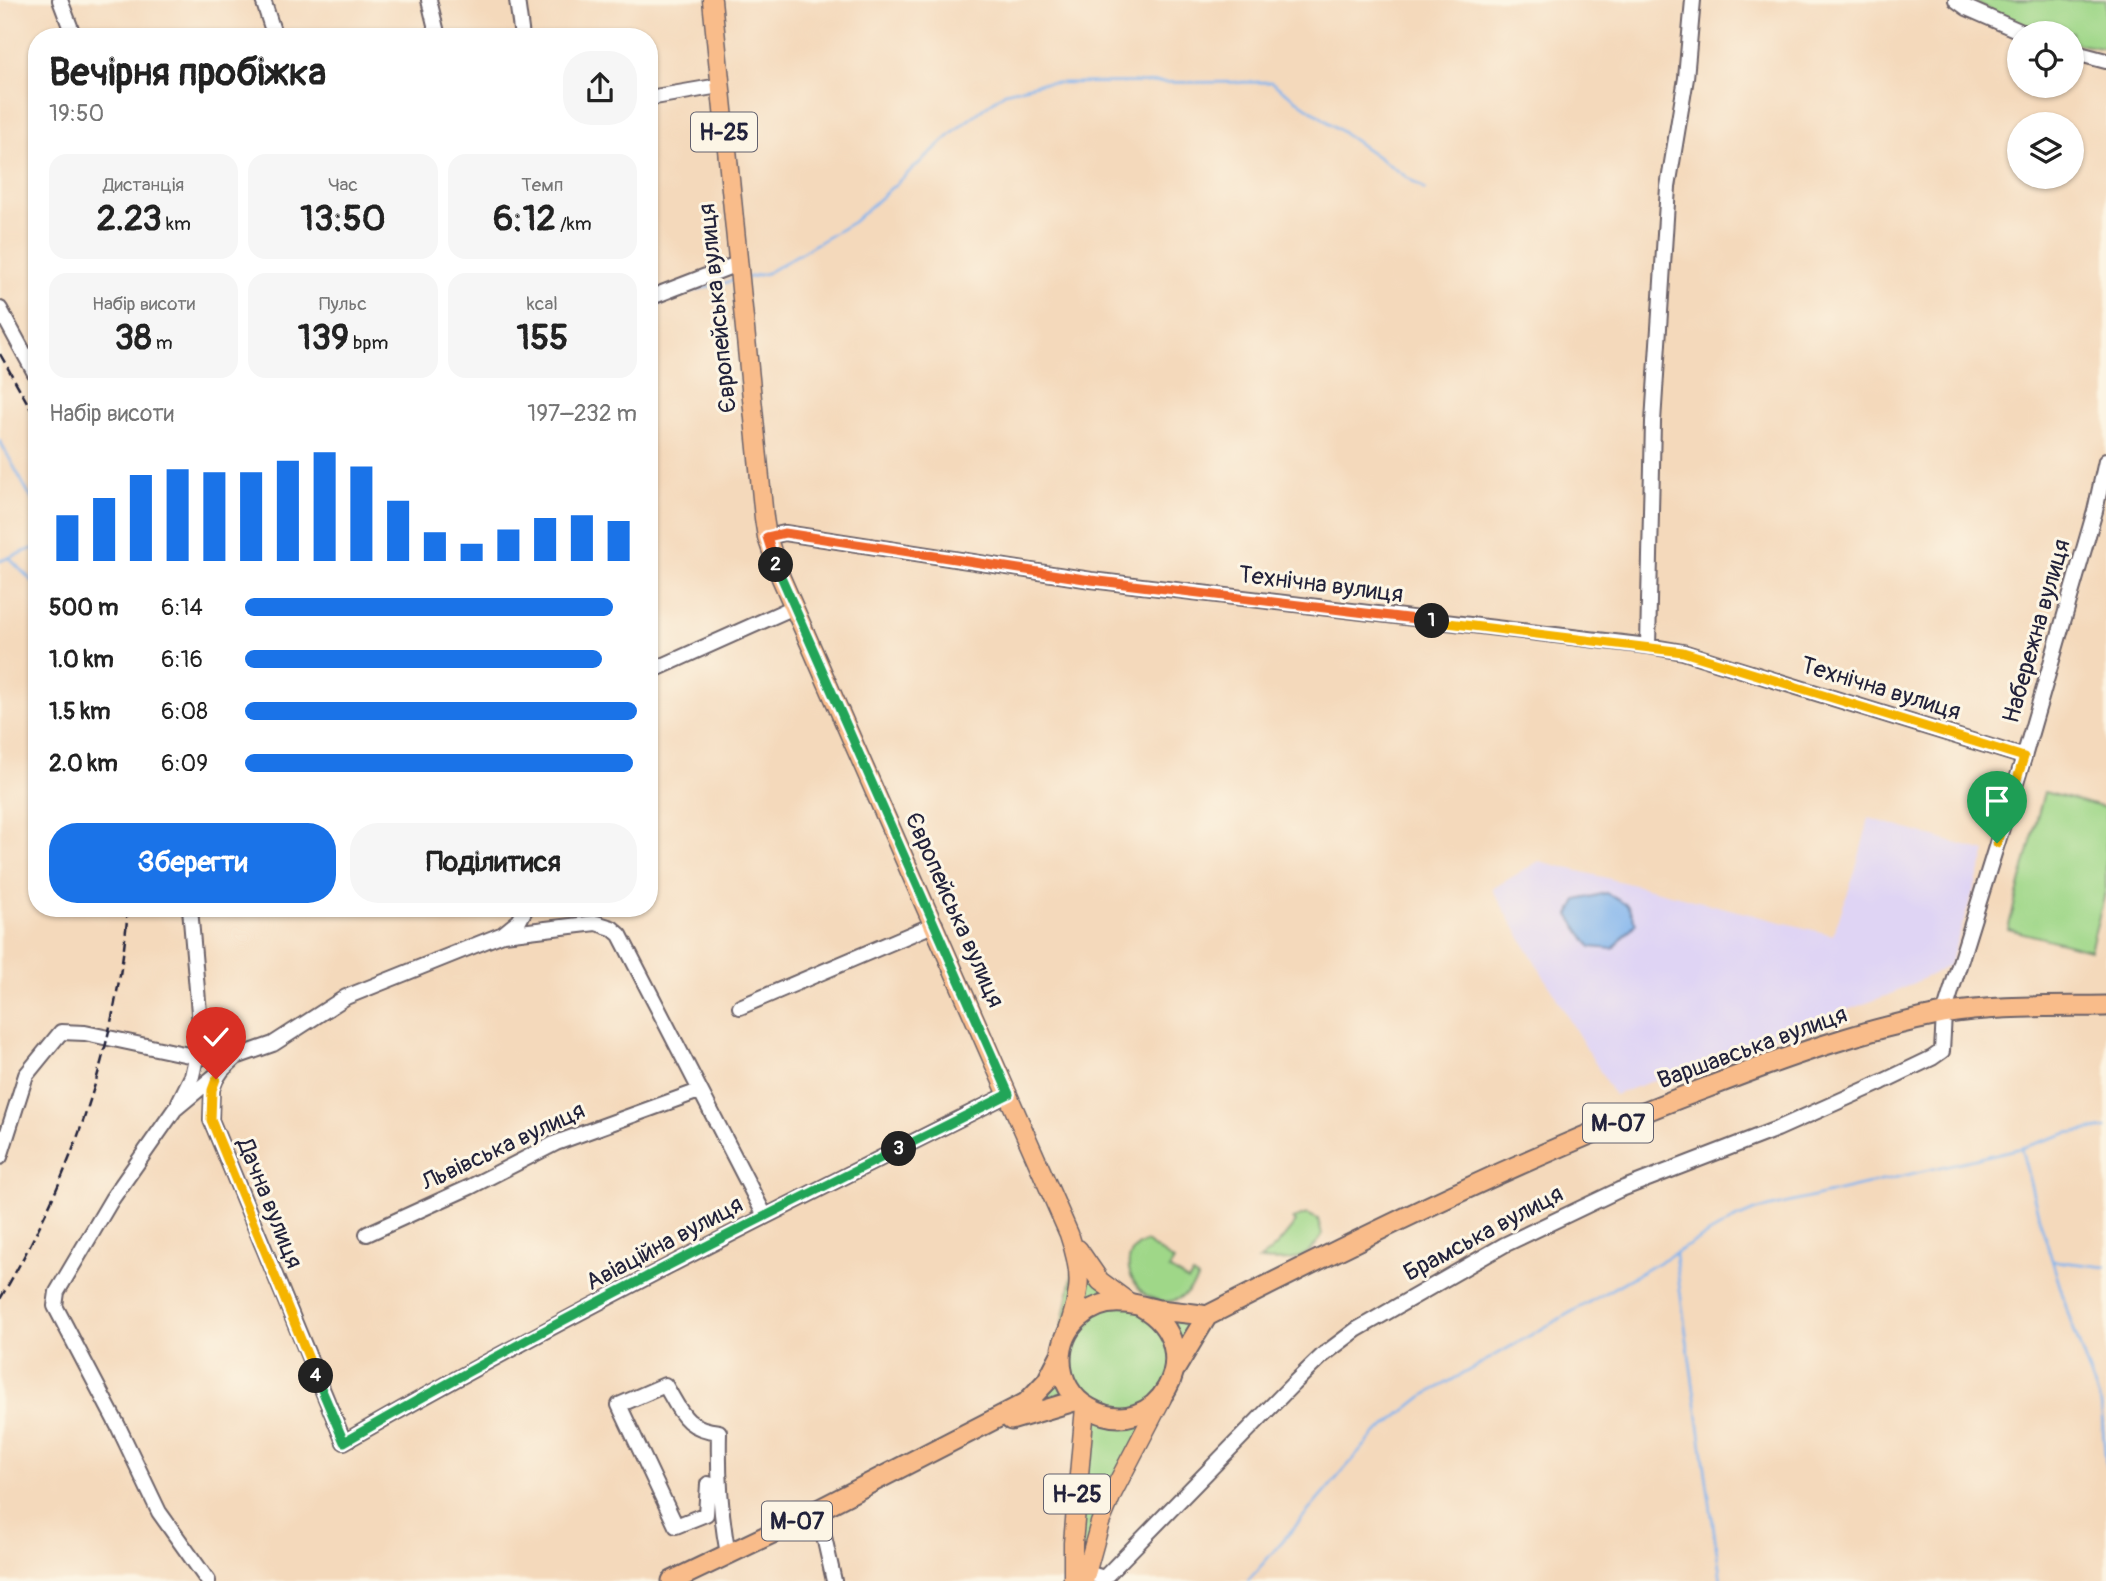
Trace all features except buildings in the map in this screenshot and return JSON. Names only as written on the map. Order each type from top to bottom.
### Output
[{"type":"highway","name":"Варшавська вулиця","points":[[1207,1316],[1516,1165],[1664,1103],[1796,1054],[1870,1031],[1944,1014],[1980,1010],[2106,1006]]},
{"type":"highway","name":"М-07","points":[[672,1581],[984,1426],[1032,1397],[1047,1381],[1061,1354],[1067,1334],[1077,1319],[1097,1306],[1113,1303],[1137,1305],[1207,1316]]},
{"type":"highway","name":"Н-25","points":[[1137,1305],[1158,1318],[1171,1338],[1176,1359],[1175,1369]]},
{"type":"highway","points":[[1061,1354],[1063,1375],[1069,1388],[1082,1403],[1096,1412],[1122,1417],[1147,1409],[1157,1402],[1167,1390],[1175,1369],[1207,1316]]},
{"type":"highway","name":"М-07","points":[[984,1426],[1082,1403]]},
{"type":"main road","name":"Європейська вулиця","points":[[712,0],[767,537],[794,607],[1069,1234],[1080,1275],[1079,1291],[1067,1334]]},
{"type":"main road","name":"Європейська вулиця","points":[[1069,1234],[1100,1281],[1137,1305]]},
{"type":"main road","name":"Н-25","points":[[1081,1578],[1112,1492],[1167,1390]]},
{"type":"main road","name":"Н-25","points":[[1081,1578],[1073,1543],[1082,1403]]},
{"type":"street","points":[[60,0],[71,28]]},
{"type":"street","points":[[263,0],[272,28]]},
{"type":"street","points":[[429,0],[436,28]]},
{"type":"street","points":[[517,0],[521,28]]},
{"type":"street","points":[[1648,646],[1653,422],[1668,187],[1686,78],[1693,0]]},
{"type":"street","points":[[1956,0],[1967,9],[2007,26]]},
{"type":"street","points":[[2084,55],[2106,61]]},
{"type":"street","points":[[658,96],[719,86]]},
{"type":"street","points":[[658,296],[738,274]]},
{"type":"street","points":[[0,309],[28,360]]},
{"type":"street","name":"Набережна вулиця","points":[[1944,1014],[2024,757],[2095,511],[2106,461]]},
{"type":"street","name":"Технічна вулиця","points":[[767,537],[785,533],[1091,580],[1648,646],[1718,662],[2024,757]]},
{"type":"street","points":[[658,668],[794,607]]},
{"type":"street","points":[[191,917],[201,1036],[192,1076],[175,1109],[112,1199],[57,1292],[55,1306],[118,1426],[159,1512],[208,1581]]},
{"type":"street","name":"Дачна вулиця","points":[[344,1442],[211,1120],[212,1090],[222,1070],[236,1057],[273,1044],[346,997],[503,934],[521,917]]},
{"type":"street","points":[[503,934],[596,923],[612,928],[620,934],[765,1216]]},
{"type":"street","points":[[740,1007],[935,924]]},
{"type":"street","name":"Брамська вулиця","points":[[1081,1578],[1104,1578],[1293,1384],[1323,1355],[1356,1330],[1504,1245],[1565,1214],[1619,1190],[1777,1129],[1932,1058],[1942,1051],[1944,1014]]},
{"type":"street","points":[[0,1157],[26,1075],[61,1031],[85,1033],[198,1058],[236,1057]]},
{"type":"street","points":[[175,1109],[222,1070]]},
{"type":"street","name":"Львівська вулиця","points":[[367,1234],[470,1187],[556,1143],[699,1091]]},
{"type":"street","name":"Авіаційна вулиця","points":[[344,1442],[453,1379],[765,1216],[1009,1094]]},
{"type":"street","points":[[719,1487],[708,1485],[706,1514],[676,1526],[619,1405],[665,1385],[687,1421],[702,1430],[719,1432],[721,1516],[728,1554]]},
{"type":"street","points":[[818,1510],[834,1581]]},
{"type":"shaded area","points":[[1869,818],[1986,852],[1949,966],[1891,994],[1614,1095],[1492,889],[1539,861],[1833,935],[1855,872]]},
{"type":"green space","points":[[1969,0],[2106,0],[2106,49],[2084,45],[2084,21],[2012,21]]},
{"type":"green space","points":[[2044,792],[2106,808],[2106,890],[2090,950],[2008,929]]},
{"type":"green space","points":[[1307,1214],[1318,1219],[1322,1235],[1310,1251],[1295,1259],[1259,1260],[1283,1238],[1296,1222],[1293,1219]]},
{"type":"green space","points":[[1146,1242],[1174,1261],[1169,1269],[1188,1281],[1193,1275],[1198,1279],[1178,1299],[1164,1301],[1152,1298],[1141,1291],[1134,1281],[1129,1270],[1129,1258],[1135,1249]]},
{"type":"green space","points":[[1076,1256],[1110,1289],[1207,1316],[1073,1581],[1085,1406],[1026,1403],[1054,1369]]},
{"type":"water","points":[[1606,893],[1627,905],[1636,923],[1613,949],[1591,947],[1569,915],[1577,900]]},
{"type":"waterway","points":[[746,278],[767,273],[853,222],[963,124],[1005,92],[1041,83],[1271,82],[1425,190]]},
{"type":"waterway","points":[[658,305],[696,290],[732,281]]},
{"type":"waterway","points":[[0,441],[28,492]]},
{"type":"waterway","points":[[0,561],[28,550]]},
{"type":"waterway","points":[[9,558],[28,577]]},
{"type":"waterway","points":[[1248,1581],[1373,1436],[1422,1397],[1733,1220],[1754,1211],[2021,1148],[2068,1133],[2106,1128]]},
{"type":"waterway","points":[[2021,1148],[2069,1316],[2101,1405],[2106,1466]]},
{"type":"waterway","points":[[1675,1255],[1721,1581]]},
{"type":"waterway","points":[[2054,1261],[2106,1267]]},
{"type":"railway","points":[[0,354],[28,404]]},
{"type":"railway","points":[[0,1299],[48,1207],[69,1160],[86,1111],[113,1011],[127,917]]},
{"type":"route","points":[[216,1079],[212,1090],[211,1120],[344,1442],[531,1338],[765,1216],[1009,1094],[781,578],[767,537],[785,533],[1091,580],[1683,652],[2024,757],[1997,843]]}]
